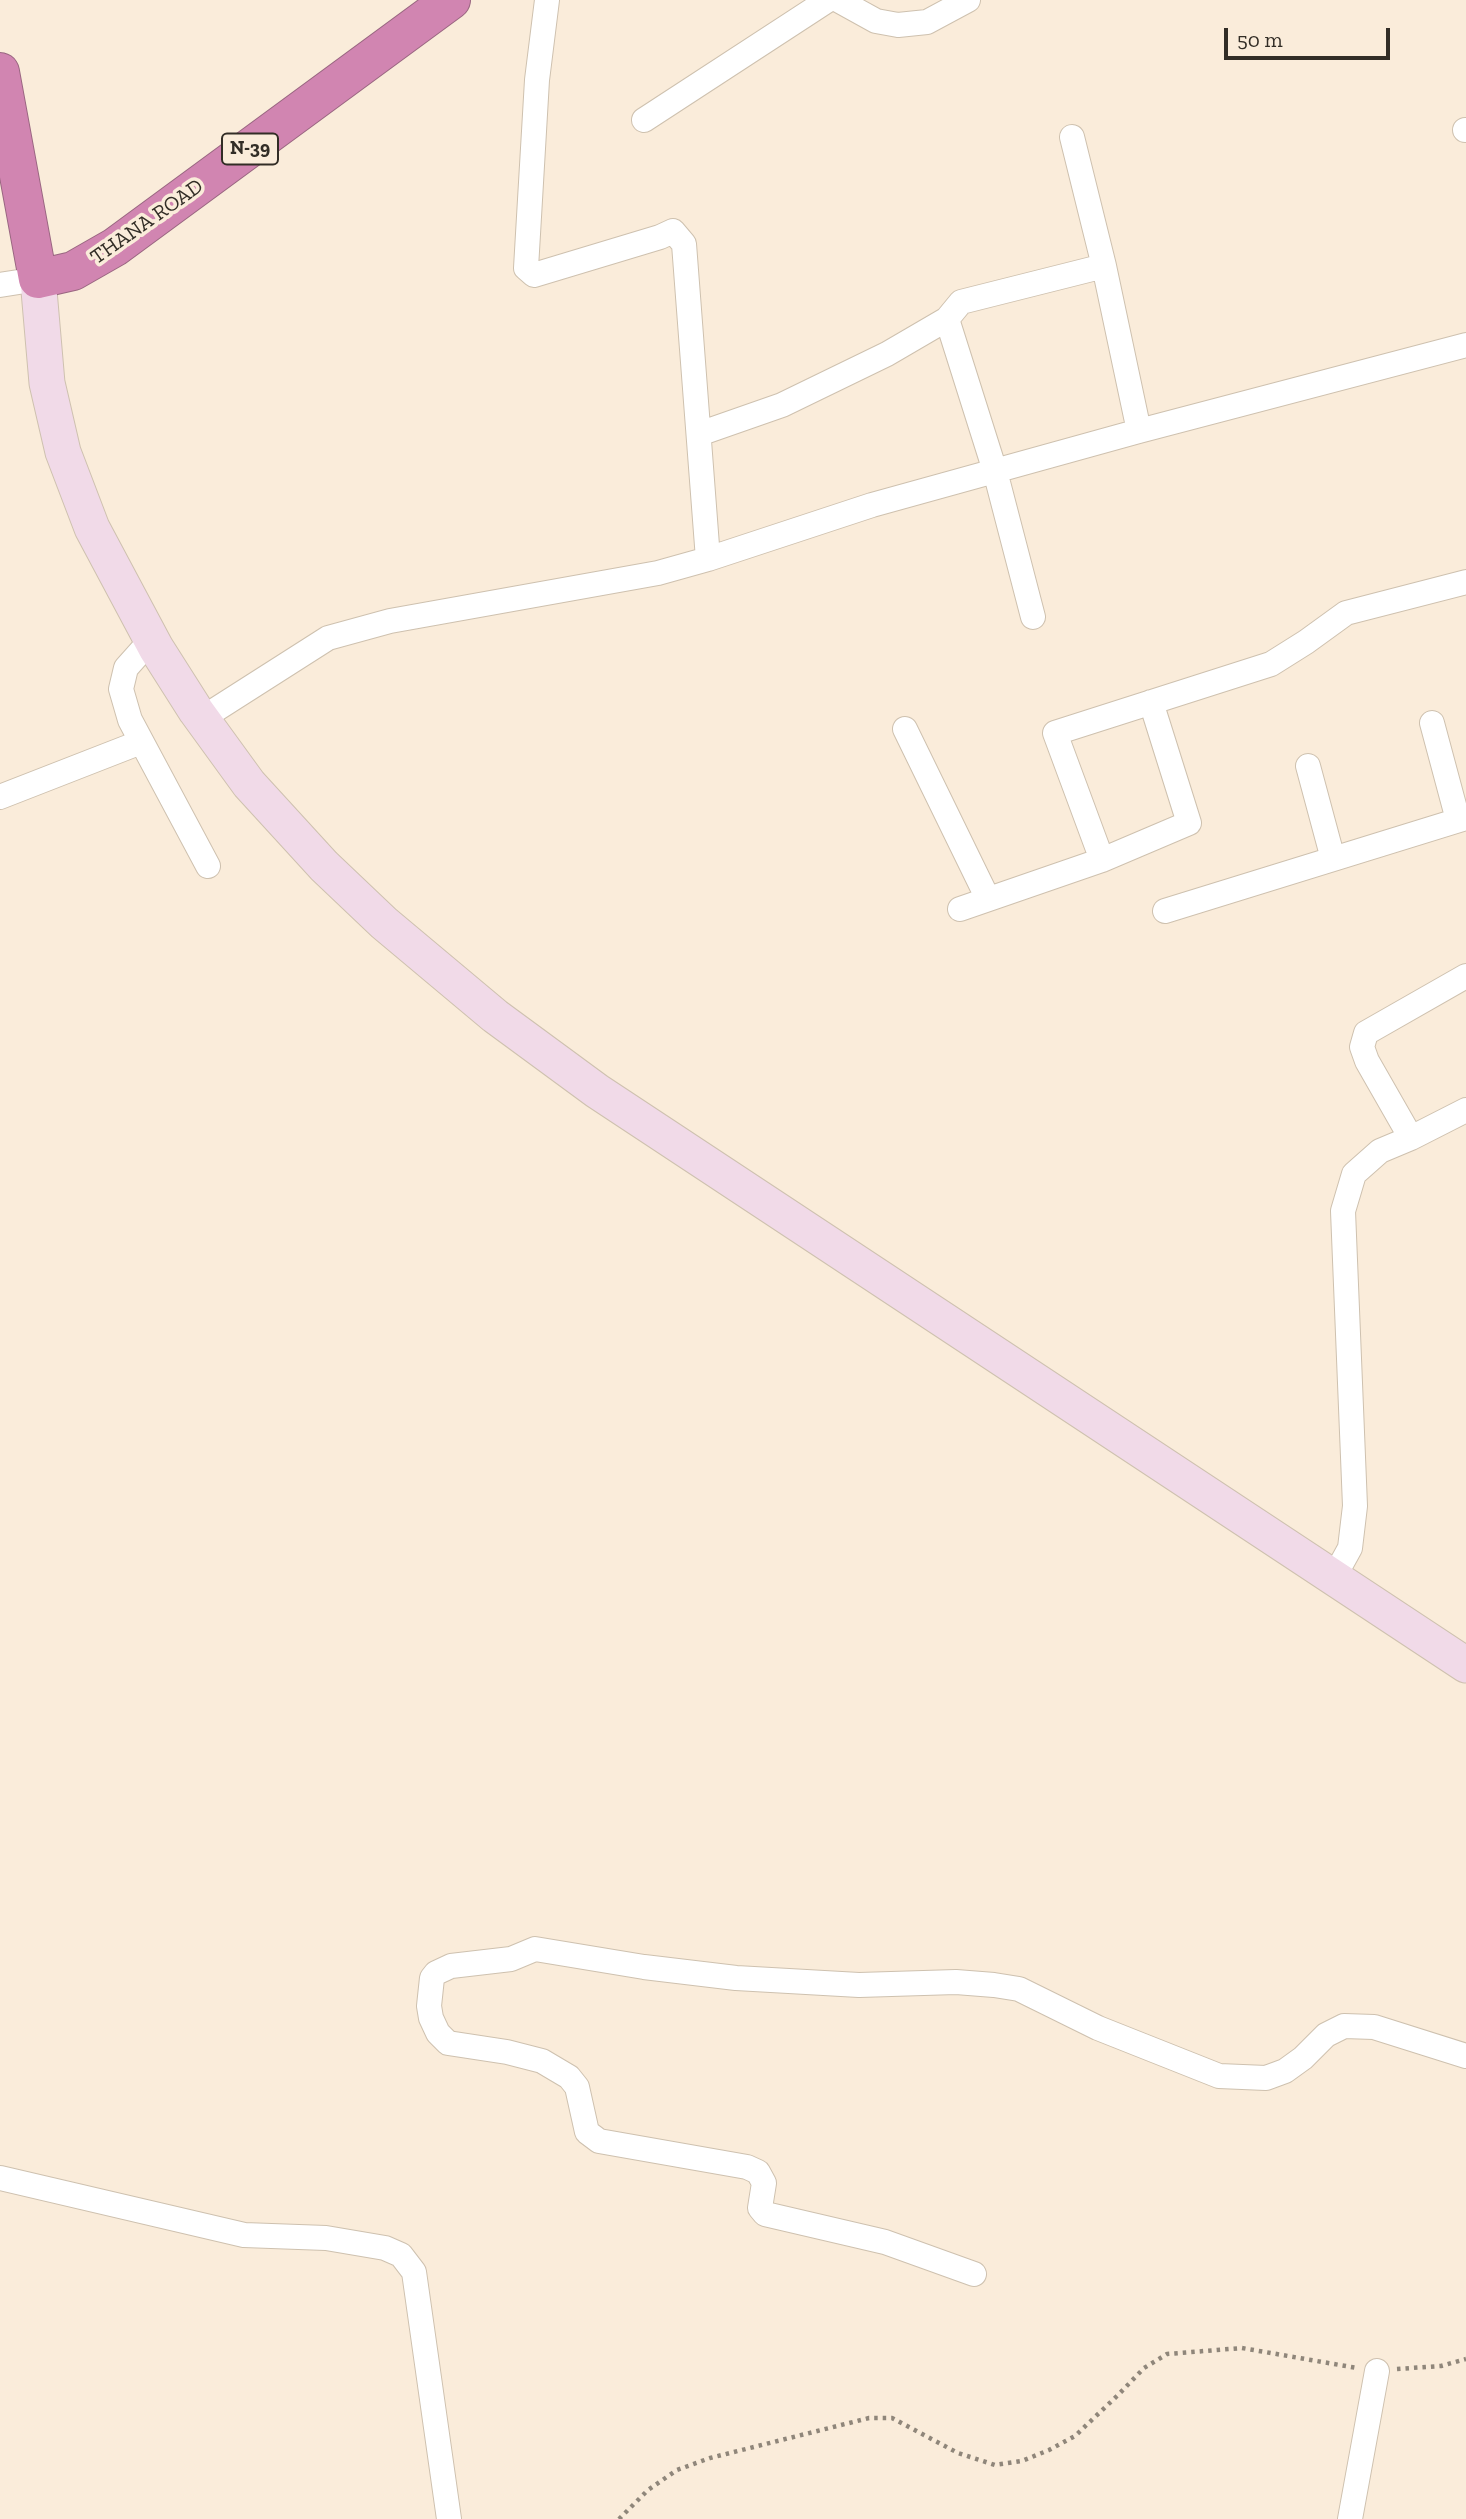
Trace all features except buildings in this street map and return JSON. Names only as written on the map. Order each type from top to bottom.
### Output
[{"type":"highway","name":"THANA ROAD","points":[[38,279],[73,271],[115,247],[452,0]]},
{"type":"highway","points":[[0,72],[38,279]]},
{"type":"main road","points":[[38,279],[47,383],[63,452],[92,528],[151,640],[201,719],[249,784],[324,866],[384,923],[495,1016],[597,1091],[1466,1665]]},
{"type":"street","points":[[547,0],[537,80],[526,268],[534,275],[673,231],[684,244],[708,559]]},
{"type":"street","points":[[645,120],[828,0]]},
{"type":"street","points":[[838,0],[876,21],[898,25],[927,22],[968,0]]},
{"type":"street","points":[[1072,137],[1104,266],[1139,431]]},
{"type":"street","points":[[699,434],[782,405],[887,354],[947,319],[961,302],[1104,266]]},
{"type":"street","points":[[0,285],[38,279]]},
{"type":"street","points":[[947,319],[995,471],[1033,617]]},
{"type":"street","points":[[201,719],[328,638],[390,621],[659,573],[872,505],[1466,345]]},
{"type":"street","points":[[1102,860],[1055,733],[1271,664],[1346,612],[1466,582]]},
{"type":"street","points":[[151,640],[126,668],[121,689],[130,720],[208,866]]},
{"type":"street","points":[[960,909],[1102,860],[1189,823],[1151,702]]},
{"type":"street","points":[[1165,911],[1462,819],[1432,723]]},
{"type":"street","points":[[905,729],[988,899]]},
{"type":"street","points":[[0,797],[141,742]]},
{"type":"street","points":[[1308,766],[1333,859]]},
{"type":"street","points":[[1411,1138],[1367,1061],[1362,1047],[1366,1033],[1466,976]]},
{"type":"street","points":[[1334,1577],[1350,1548],[1355,1506],[1343,1211],[1354,1174],[1380,1151],[1466,1110]]},
{"type":"street","points":[[974,2274],[885,2242],[765,2214],[761,2208],[764,2183],[758,2172],[747,2167],[599,2141],[587,2132],[577,2087],[569,2077],[542,2060],[448,2043],[438,2033],[431,2018],[429,2006],[432,1978],[451,1966],[511,1959],[535,1949],[644,1967],[736,1978],[859,1985],[956,1982],[994,1985],[1019,1989],[1098,2028],[1219,2076],[1266,2078],[1285,2071],[1303,2058],[1326,2035],[1344,2026],[1374,2027],[1466,2056]]},
{"type":"street","points":[[0,2178],[244,2235],[326,2238],[385,2248],[401,2255],[414,2272],[449,2519]]},
{"type":"street","points":[[1350,2519],[1377,2371]]},
{"type":"path","points":[[619,2519],[648,2490],[677,2470],[710,2458],[869,2418],[892,2418],[958,2453],[995,2465],[1022,2461],[1074,2436],[1144,2368],[1167,2354],[1242,2348],[1377,2371],[1441,2366],[1466,2359]]}]
